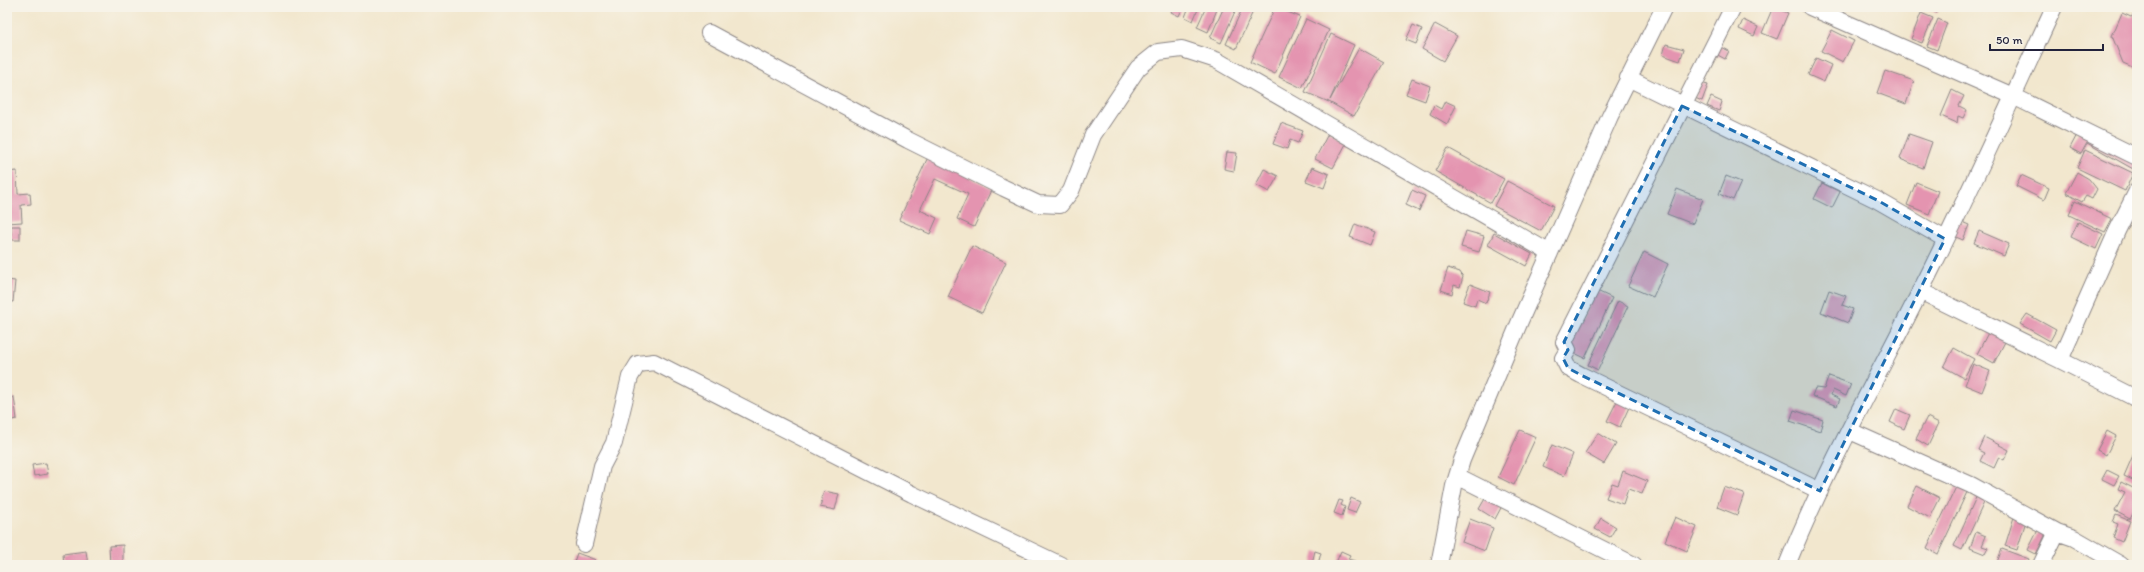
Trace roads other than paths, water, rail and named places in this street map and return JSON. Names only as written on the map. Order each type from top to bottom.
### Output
[{"type":"street","points":[[1439,565],[1457,476],[1514,336],[1550,253],[1628,78],[1664,7]]},
{"type":"street","points":[[1733,7],[1564,342],[1568,350],[1563,358],[1568,368],[1581,375],[1820,491]]},
{"type":"street","points":[[1810,7],[2013,96],[2137,157]]},
{"type":"street","points":[[1787,565],[1820,491],[1945,240],[2054,7]]},
{"type":"street","points":[[709,33],[895,133],[1004,188],[1038,204],[1060,205],[1071,191],[1093,135],[1138,68],[1158,52],[1182,49],[1216,60],[1233,69],[1550,253]]},
{"type":"street","points":[[1628,78],[1682,106],[1877,200],[1945,240]]},
{"type":"street","points":[[2060,360],[2117,231],[2137,191]]},
{"type":"street","points":[[1920,291],[2137,399]]},
{"type":"street","points":[[584,544],[602,466],[614,442],[630,377],[638,364],[654,362],[912,494],[1061,565]]},
{"type":"street","points":[[1850,431],[1971,485],[2057,532],[2074,538],[2121,565]]},
{"type":"street","points":[[1457,476],[1634,565]]},
{"type":"street","points":[[2041,565],[2057,532]]}]
